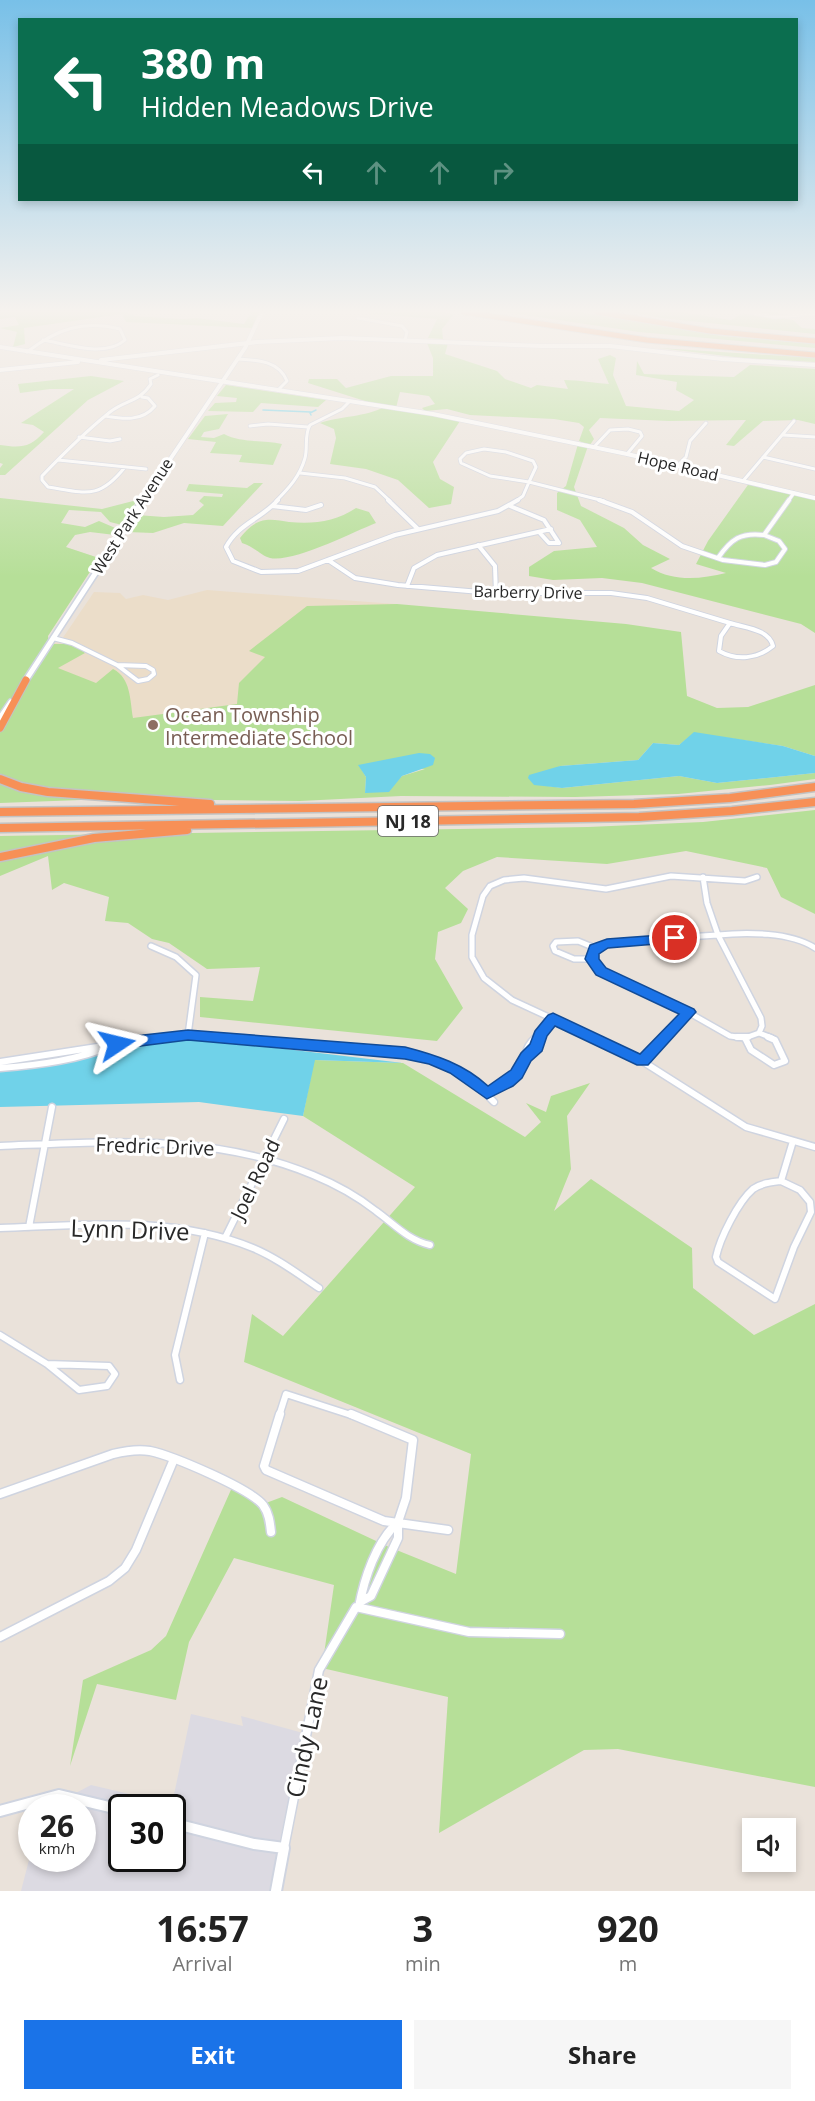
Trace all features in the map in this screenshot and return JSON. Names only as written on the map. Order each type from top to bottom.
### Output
[{"type":"highway","points":[[0,728],[26,680]]},
{"type":"highway","points":[[0,779],[21,787],[48,792],[257,808]]},
{"type":"highway","name":"NJ 18","points":[[0,812],[634,804],[730,798],[815,787]]},
{"type":"highway","name":"NJ 18","points":[[0,828],[639,817],[732,812],[815,802]]},
{"type":"highway","points":[[0,857],[73,841],[137,833],[356,822]]},
{"type":"street","points":[[125,467],[110,484],[88,492],[48,487],[44,484],[42,476],[79,437],[118,406],[133,400]]},
{"type":"street","points":[[105,416],[128,419],[148,414],[155,406],[150,400]]},
{"type":"street","name":"West Park Avenue","points":[[0,718],[210,400]]},
{"type":"street","name":"Hope Road","points":[[339,400],[433,414],[594,447],[815,498]]},
{"type":"street","points":[[349,402],[342,409],[312,422],[308,427],[308,448],[300,473],[262,517],[240,527],[228,540],[226,550],[233,561],[261,572],[287,573],[380,540],[498,511],[510,506],[523,496],[529,482],[536,467],[533,461],[525,457],[485,449],[468,450],[460,456],[460,463],[473,471],[529,482],[558,488],[625,508],[674,542],[718,558],[763,566],[776,562],[783,556],[785,549],[779,540],[764,534],[738,535],[729,541],[718,558]]},
{"type":"street","points":[[743,481],[794,421]]},
{"type":"street","points":[[678,465],[686,457],[690,441],[706,423]]},
{"type":"street","points":[[250,426],[268,424],[308,427]]},
{"type":"street","points":[[594,447],[610,429],[628,429],[641,433],[642,436],[627,454]]},
{"type":"street","points":[[783,435],[815,437]]},
{"type":"street","points":[[79,437],[110,441],[120,439]]},
{"type":"street","points":[[764,457],[815,469]]},
{"type":"street","points":[[58,460],[146,469]]},
{"type":"street","points":[[300,473],[345,478],[375,487],[418,529]]},
{"type":"street","points":[[764,534],[794,493]]},
{"type":"street","points":[[272,506],[306,510],[321,505]]},
{"type":"street","points":[[510,506],[544,520],[559,543],[549,543],[539,532]]},
{"type":"street","points":[[407,586],[411,572],[420,563],[437,555],[550,529]]},
{"type":"street","points":[[478,545],[496,562],[498,569],[496,594]]},
{"type":"street","name":"Barberry Drive","points":[[328,560],[355,578],[407,586],[496,594],[623,594],[662,602],[766,634],[771,638],[773,646],[762,653],[741,658],[727,656],[719,651],[719,641],[722,632],[730,623]]},
{"type":"street","points":[[53,638],[78,644],[96,657],[117,665],[149,667],[154,674],[143,680],[131,680],[117,665]]},
{"type":"street","points":[[757,877],[745,881],[671,876],[606,889],[519,878],[504,880],[490,886],[483,896],[472,935],[471,950],[475,963],[484,978],[498,990],[642,1061],[746,1127],[815,1147]]},
{"type":"street","points":[[703,878],[706,901],[718,935],[728,959],[761,1018],[762,1026],[759,1033]]},
{"type":"street","points":[[592,959],[574,959],[555,951],[553,946],[556,942],[578,941],[595,948],[612,942],[767,934],[806,942],[815,948]]},
{"type":"street","points":[[151,946],[163,948],[196,975],[188,1035]]},
{"type":"street","points":[[595,948],[592,959],[601,972],[689,1012],[730,1036],[745,1038],[759,1033],[776,1040],[785,1061],[774,1065],[751,1050],[745,1038]]},
{"type":"street","points":[[642,1061],[689,1012]]},
{"type":"street","points":[[487,1094],[511,1079],[520,1069],[526,1057],[537,1047],[540,1034],[553,1018]]},
{"type":"street","points":[[0,1062],[34,1059],[105,1044],[188,1035],[411,1054],[455,1070],[474,1081],[494,1102]]},
{"type":"street","points":[[0,1068],[55,1061],[117,1044]]},
{"type":"street","points":[[29,1227],[52,1107]]},
{"type":"street","name":"Joel Road","points":[[225,1238],[284,1119]]},
{"type":"street","points":[[781,1181],[793,1141]]},
{"type":"street","name":"Fredric Drive","points":[[0,1146],[184,1143],[230,1149],[303,1171],[334,1185],[370,1206],[409,1236],[430,1245]]},
{"type":"street","points":[[781,1181],[800,1190],[810,1202],[811,1212],[794,1247],[775,1299],[718,1262],[716,1251],[725,1232],[753,1189],[770,1182],[781,1181]]},
{"type":"street","name":"Lynn Drive","points":[[0,1228],[149,1225],[205,1233],[225,1238],[271,1256],[319,1288]]},
{"type":"street","points":[[180,1380],[175,1355],[205,1233]]},
{"type":"street","points":[[0,1335],[47,1364],[79,1390],[107,1386],[116,1374],[109,1366],[47,1364]]},
{"type":"street","points":[[448,1530],[398,1522],[384,1521],[265,1468],[286,1394],[342,1411],[413,1440],[406,1498],[398,1522],[389,1530],[364,1581],[361,1605],[469,1632],[560,1634]]},
{"type":"street","points":[[0,1494],[120,1452],[151,1451],[174,1459],[254,1496],[267,1510],[271,1532]]},
{"type":"street","points":[[0,1637],[109,1581],[125,1568],[136,1550],[174,1459]]},
{"type":"street","name":"Cindy Lane","points":[[276,1891],[319,1670],[354,1610],[371,1596],[398,1538],[398,1522]]},
{"type":"street","points":[[0,1811],[59,1795],[108,1807]]},
{"type":"street","points":[[186,1827],[254,1844],[284,1848]]},
{"type":"shaded area","name":"Ocean Township Intermediate School","points":[[207,590],[396,604],[402,628],[390,659],[0,775],[0,632],[48,636],[49,644],[60,642],[94,592],[120,593],[126,599],[143,595],[168,600]]},
{"type":"shaded area","points":[[191,1714],[243,1726],[241,1716],[303,1733],[269,1891],[21,1891],[26,1872],[96,1872],[96,1794],[74,1794],[91,1785],[129,1794],[108,1794],[108,1872],[186,1872],[186,1794],[174,1794]]},
{"type":"green space","points":[[56,400],[88,400],[5,475],[0,475],[0,468],[3,464],[0,463],[0,445],[24,446],[44,432],[33,425],[21,423]]},
{"type":"green space","points":[[326,400],[318,407],[261,403],[253,412],[208,411],[215,403]]},
{"type":"green space","points":[[363,400],[398,400],[396,408],[460,421],[433,462],[440,479],[454,487],[451,504],[429,508],[398,480],[366,469],[330,464],[336,438],[334,429],[320,423],[369,413],[384,407]]},
{"type":"green space","points":[[432,400],[624,400],[626,406],[679,411],[694,400],[815,400],[815,424],[798,420],[763,421],[734,446],[726,445],[746,420],[669,421],[600,418],[589,430],[594,439],[590,445],[579,441],[584,427],[579,423],[554,419],[470,415],[447,409],[425,411],[422,408],[435,404]]},
{"type":"green space","points":[[228,414],[219,429],[204,432],[201,437],[214,438],[224,434],[245,440],[282,444],[273,465],[239,462],[242,455],[210,453],[216,442],[188,439],[205,416]]},
{"type":"green space","points":[[578,444],[588,446],[574,487],[581,506],[624,528],[643,545],[670,559],[651,568],[669,576],[697,578],[726,573],[696,564],[708,541],[750,482],[815,497],[815,633],[801,624],[642,583],[602,578],[553,580],[529,576],[529,567],[554,551],[597,547],[580,520],[557,510],[557,493],[566,486]]},
{"type":"green space","points":[[254,483],[263,483],[223,526],[184,523],[153,533],[128,532],[137,515],[164,517],[193,515],[204,505],[199,501],[204,496],[222,497],[223,494],[186,491],[189,484],[247,488]]},
{"type":"green space","points":[[0,498],[102,509],[137,500],[122,525],[110,522],[101,512],[69,510],[61,523],[85,527],[99,521],[120,530],[115,535],[90,532],[75,535],[66,547],[99,558],[48,636],[49,644],[73,644],[85,653],[58,668],[96,683],[113,669],[119,673],[129,690],[133,718],[237,704],[239,683],[265,657],[249,651],[307,606],[397,604],[626,624],[681,632],[687,696],[717,708],[748,707],[815,685],[815,756],[783,746],[694,733],[679,745],[653,743],[638,760],[560,766],[534,784],[562,788],[679,776],[717,783],[815,773],[815,779],[770,785],[678,794],[575,797],[401,796],[300,801],[214,800],[43,788],[0,776]],"holes":[[[359,765],[425,769],[402,776],[394,783],[365,793],[366,777]]]},
{"type":"green space","points":[[356,508],[369,512],[376,523],[293,556],[267,557],[242,543],[240,538],[258,522],[272,520],[298,523],[316,522],[332,519]]},
{"type":"green space","points":[[0,784],[20,792],[107,799],[0,803]]},
{"type":"green space","points":[[815,810],[815,914],[781,897],[767,868],[686,851],[607,864],[497,857],[463,871],[445,888],[468,909],[461,923],[438,932],[435,959],[463,1008],[437,1041],[200,1017],[200,997],[253,1001],[260,967],[207,969],[169,943],[152,939],[128,923],[105,921],[109,897],[64,883],[52,890],[48,856],[0,876],[0,836],[588,827],[703,822]]},
{"type":"green space","points":[[314,1060],[403,1063],[525,1137],[541,1122],[526,1103],[546,1112],[551,1096],[590,1083],[567,1116],[571,1169],[554,1211],[591,1179],[692,1248],[693,1288],[754,1335],[815,1304],[815,1787],[618,1749],[584,1750],[439,1833],[448,1697],[322,1668],[334,1585],[234,1558],[189,1642],[176,1700],[97,1684],[70,1766],[83,1680],[151,1650],[166,1636],[234,1483],[266,1503],[282,1497],[389,1547],[456,1574],[471,1454],[244,1362],[252,1314],[283,1336],[415,1187],[303,1116]]},
{"type":"water","points":[[694,732],[783,746],[815,756],[815,773],[717,783],[679,776],[562,788],[534,785],[528,778],[529,775],[560,766],[638,760],[653,743],[679,745]]},
{"type":"water","points":[[419,753],[430,754],[435,758],[433,765],[402,776],[389,792],[365,793],[366,777],[358,765]]},
{"type":"water","points":[[201,1039],[403,1063],[315,1060],[303,1116],[199,1102],[0,1107],[0,1069],[21,1068],[134,1043]]},
{"type":"waterway","points":[[263,410],[311,412]]},
{"type":"waterway","points":[[311,415],[310,413],[316,410]]},
{"type":"place","name":"Ocean Township Intermediate School","points":[[153,725]]},
{"type":"route","points":[[117,1044],[148,1038],[188,1035],[405,1053],[432,1059],[455,1070],[474,1081],[487,1094],[508,1082],[516,1074],[526,1057],[537,1047],[540,1034],[553,1018],[642,1061],[689,1012],[601,972],[592,959],[592,954],[595,948],[612,942],[675,938]]}]
